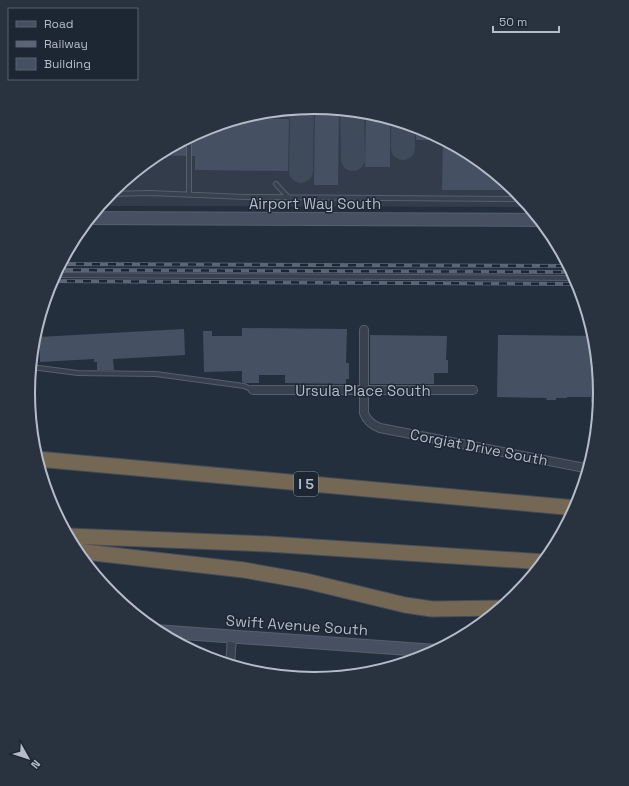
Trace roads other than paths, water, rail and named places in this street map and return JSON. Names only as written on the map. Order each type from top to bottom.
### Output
[{"type":"highway","name":"I 5","points":[[43,460],[570,507]]},
{"type":"highway","points":[[74,536],[268,544],[537,561]]},
{"type":"highway","points":[[85,552],[244,570],[306,582],[405,605],[432,609],[493,608]]},
{"type":"main road","name":"Airport Way South","points":[[97,218],[534,220]]},
{"type":"main road","name":"Swift Avenue South","points":[[171,632],[423,650]]},
{"type":"street","points":[[364,330],[364,390]]},
{"type":"street","name":"Ursula Place South","points":[[253,390],[473,390]]},
{"type":"street","name":"Corgiat Drive South","points":[[364,390],[364,413],[374,426],[583,468]]},
{"type":"street","points":[[230,660],[232,637]]},
{"type":"lane","points":[[189,143],[189,195]]},
{"type":"lane","points":[[276,184],[288,197]]},
{"type":"lane","points":[[118,194],[150,193],[245,197],[516,199]]},
{"type":"lane","points":[[61,275],[569,278]]},
{"type":"lane","points":[[36,368],[78,373],[156,374],[244,386],[253,390]]},
{"type":"railway","points":[[66,264],[563,266]]},
{"type":"railway","points":[[64,270],[566,272]]},
{"type":"railway","points":[[58,281],[572,284]]}]
